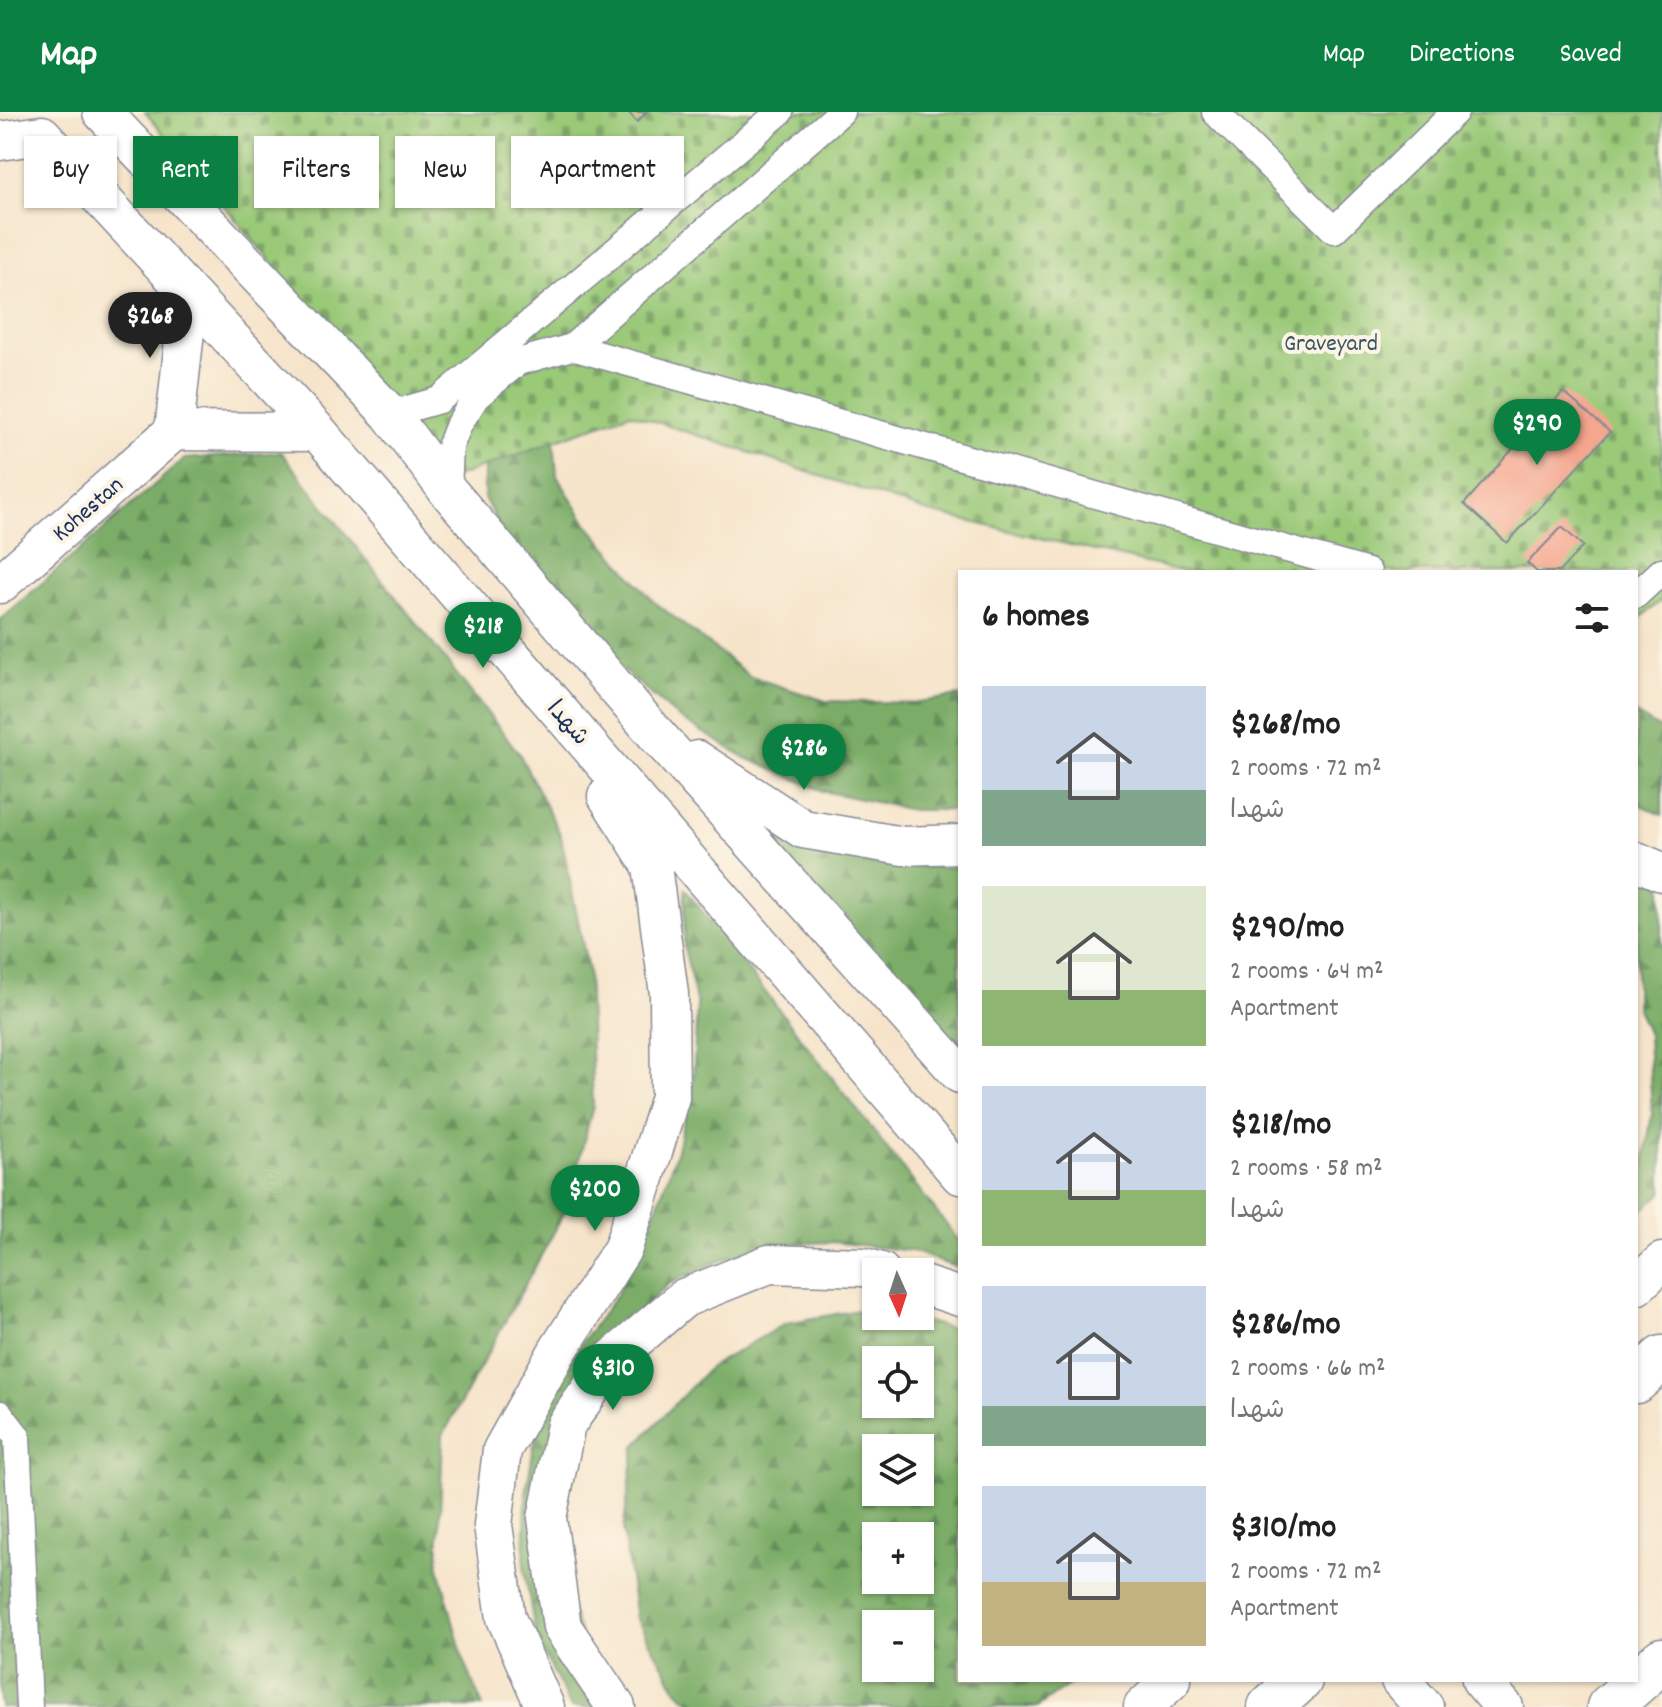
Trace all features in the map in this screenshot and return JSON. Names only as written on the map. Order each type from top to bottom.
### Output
[{"type":"highway","points":[[1638,1379],[1662,1358]]},
{"type":"highway","points":[[1638,1681],[1662,1660]]},
{"type":"highway","points":[[1270,1707],[1298,1682]]},
{"type":"highway","points":[[1609,1707],[1637,1682]]},
{"type":"main road","points":[[102,112],[390,414],[448,491],[654,732],[958,1072]]},
{"type":"main road","name":"شهدا","points":[[0,141],[42,135],[318,432],[958,1173]]},
{"type":"main road","points":[[189,295],[174,431],[318,432]]},
{"type":"main road","name":"Kohestan","points":[[0,584],[174,431]]},
{"type":"main road","points":[[545,1707],[506,1618],[493,1525],[502,1450],[557,1352],[623,1248],[670,1097],[669,994],[652,866],[584,761],[570,723]]},
{"type":"main road","points":[[654,732],[803,829],[903,846],[958,844]]},
{"type":"main road","points":[[1638,862],[1662,872]]},
{"type":"main road","points":[[1638,1284],[1662,1262]]},
{"type":"main road","points":[[616,1707],[562,1627],[547,1518],[566,1425],[611,1360],[684,1298],[769,1264],[862,1267]]},
{"type":"main road","points":[[934,1289],[958,1296]]},
{"type":"main road","points":[[1143,1707],[1170,1682]]},
{"type":"main road","points":[[1402,1682],[1424,1707]]},
{"type":"main road","points":[[1483,1682],[1504,1707]]},
{"type":"street","points":[[390,414],[439,400],[780,112]]},
{"type":"street","points":[[448,491],[450,447],[459,424],[476,397],[518,362],[572,347],[841,112]]},
{"type":"street","points":[[1215,112],[1334,230],[1455,112]]},
{"type":"street","points":[[572,347],[1361,570]]},
{"type":"street","points":[[1638,593],[1662,571]]},
{"type":"street","points":[[0,1414],[17,1436],[29,1707]]},
{"type":"green space","name":"Graveyard","points":[[145,112],[1662,112],[1662,600],[1638,619],[1638,570],[1176,570],[929,512],[630,413],[453,478],[226,208],[238,208],[238,136],[165,136]]},
{"type":"green space","points":[[553,427],[557,476],[587,524],[653,601],[751,677],[826,701],[912,703],[958,696],[958,810],[912,810],[823,791],[746,758],[679,718],[616,664],[508,542],[484,498],[485,460]]},
{"type":"green space","points":[[281,452],[519,753],[561,836],[588,970],[593,1106],[566,1210],[443,1435],[438,1564],[462,1655],[483,1707],[0,1707],[0,620],[184,459]]},
{"type":"green space","points":[[1638,715],[1662,730],[1662,815],[1638,804]]},
{"type":"green space","points":[[723,809],[871,858],[902,864],[958,867],[958,1080]]},
{"type":"green space","points":[[1638,875],[1662,884],[1662,1193],[1638,1213],[1638,1183],[1652,1114],[1648,1035],[1638,1011]]},
{"type":"green space","points":[[685,889],[958,1239],[958,1268],[912,1251],[832,1242],[765,1245],[714,1263],[669,1284],[627,1322],[540,1513],[604,1707],[571,1707],[536,1638],[524,1567],[526,1493],[537,1427],[570,1359],[617,1294],[655,1212],[677,1150],[693,1082],[697,1005],[684,948]]},
{"type":"green space","points":[[862,1309],[862,1330],[934,1330],[934,1324],[958,1330],[958,1682],[1073,1682],[1037,1707],[697,1707],[677,1690],[636,1618],[623,1529],[635,1446],[710,1367],[786,1323]]},
{"type":"building","points":[[628,112],[647,112],[637,122]]},
{"type":"building","points":[[1563,392],[1610,432],[1507,543],[1464,504]]},
{"type":"building","points":[[1562,527],[1583,546],[1561,570],[1535,570],[1527,563]]}]
